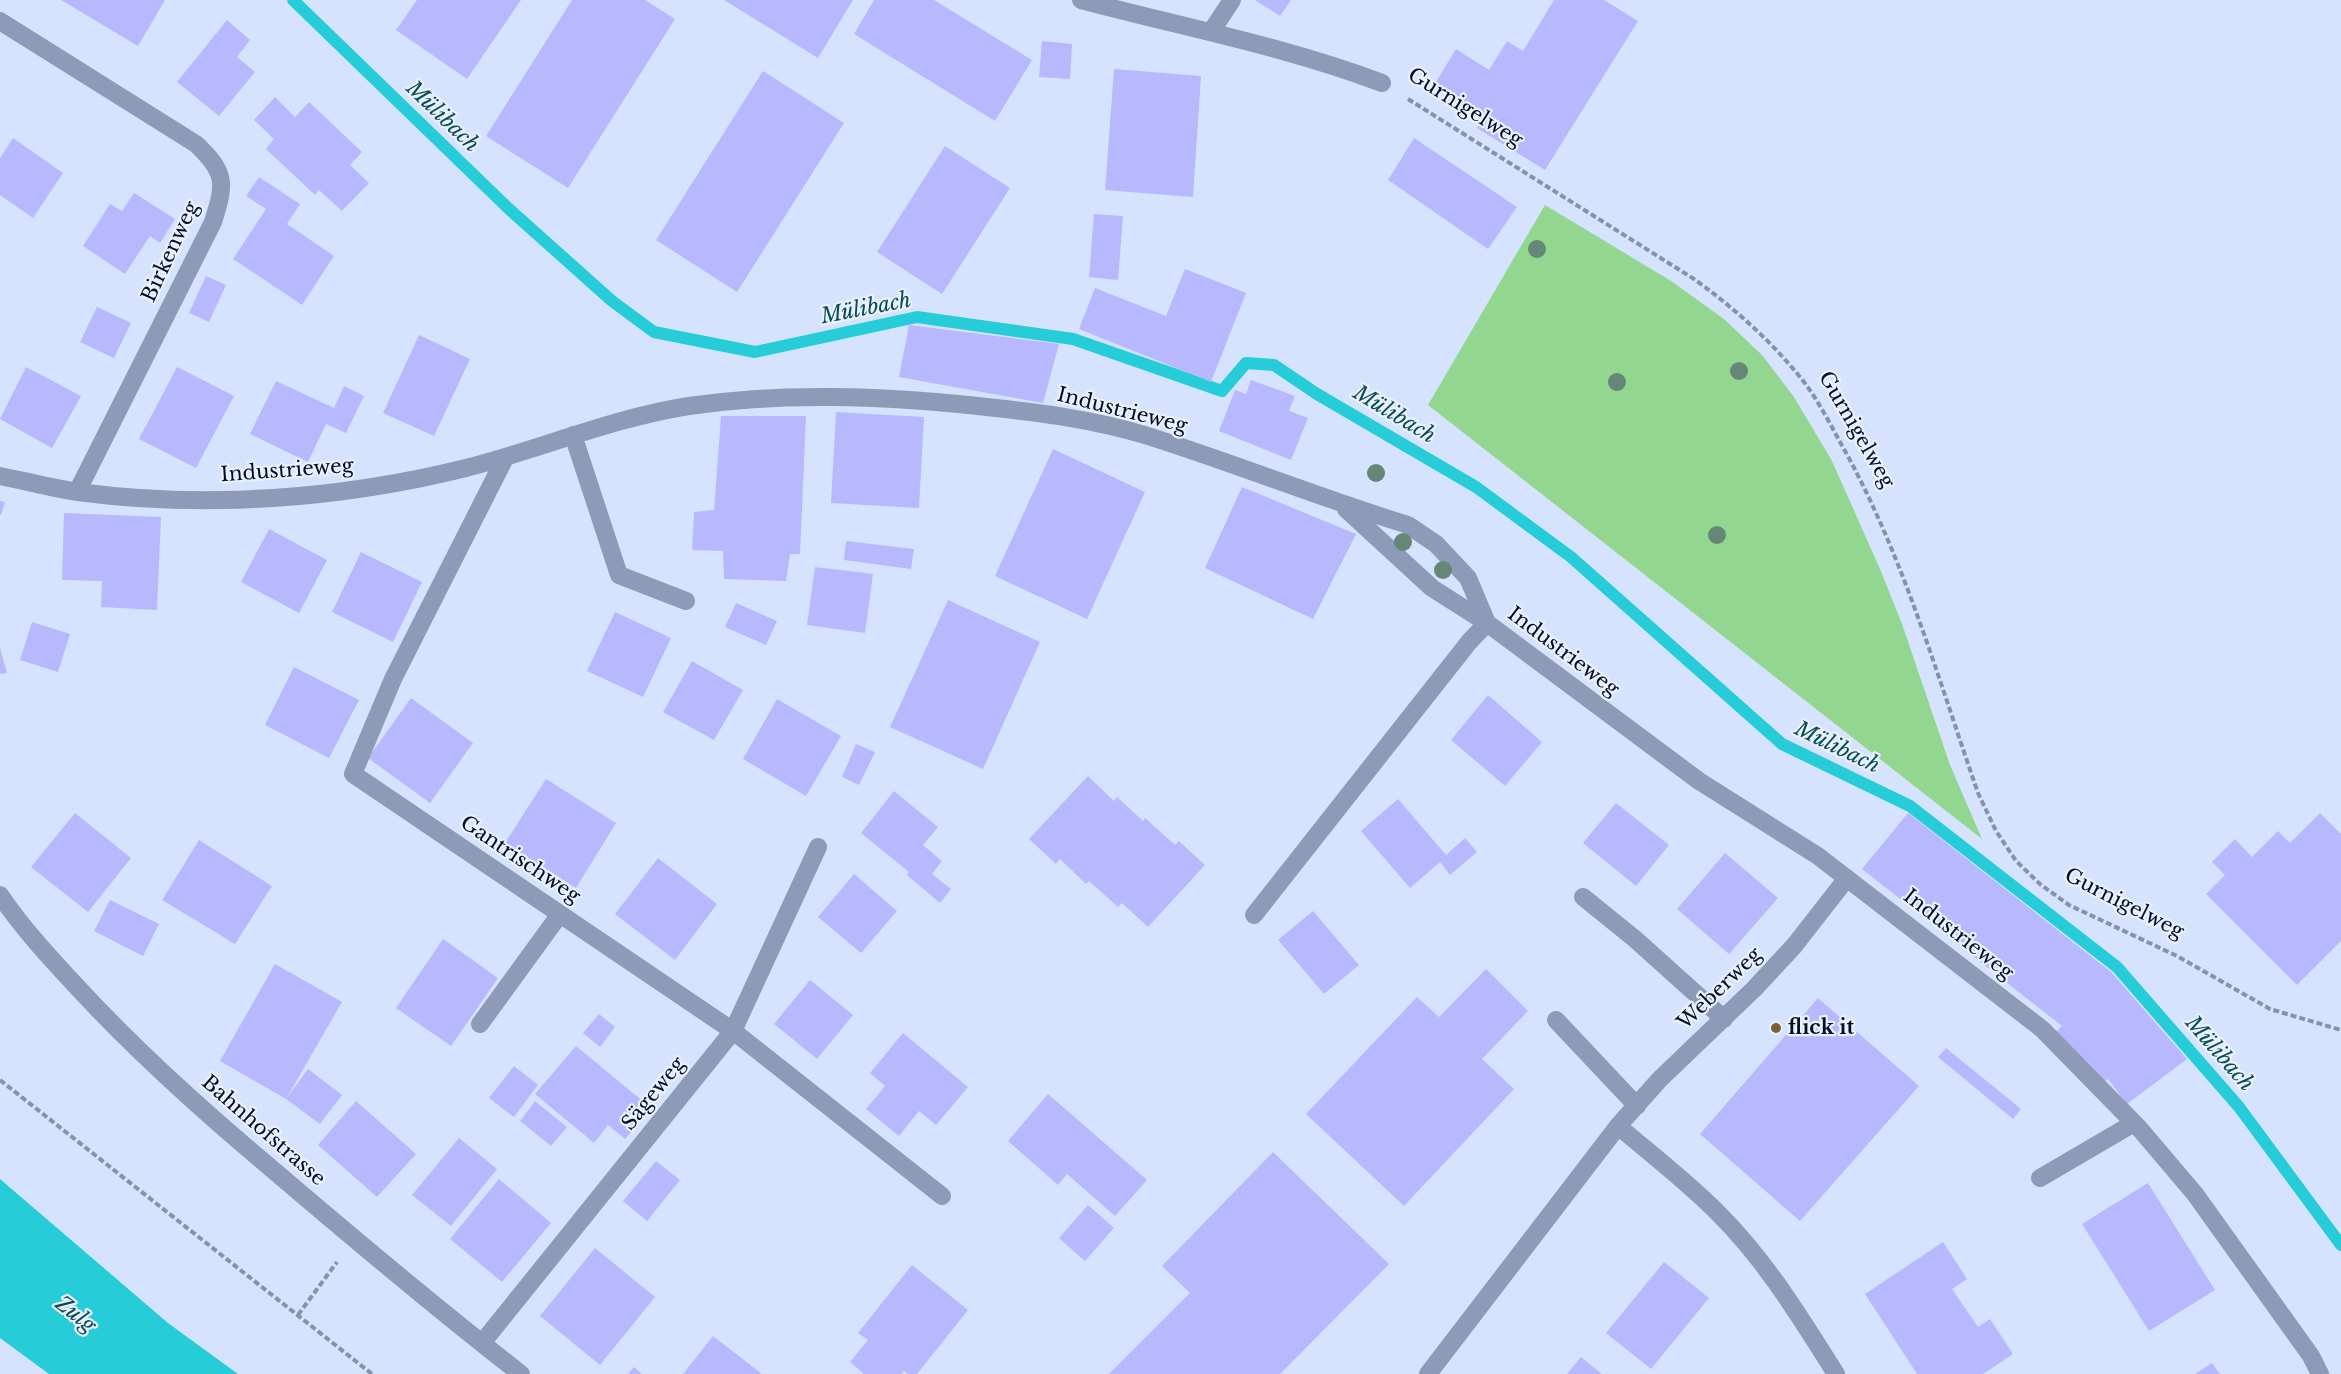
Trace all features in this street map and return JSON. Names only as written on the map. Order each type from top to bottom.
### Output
[{"type":"street","name":"Gurnigelweg","points":[[1081,0],[1336,66],[1382,83]]},
{"type":"street","points":[[1211,32],[1232,0]]},
{"type":"street","name":"Birkenweg","points":[[0,21],[196,144],[210,158],[220,173],[222,192],[213,222],[78,492]]},
{"type":"street","name":"Industrieweg","points":[[0,476],[78,492],[160,499],[250,499],[341,491],[404,482],[505,458],[573,435],[689,406],[778,399],[914,399],[1031,411],[1090,422],[1146,436],[1341,503],[1432,588],[1488,623],[1699,781],[1818,856],[2042,1029],[2134,1124],[2195,1194],[2311,1356],[2320,1374]]},
{"type":"street","points":[[573,435],[619,575],[686,601]]},
{"type":"street","name":"Gantrischweg","points":[[505,458],[393,679],[352,774],[733,1032],[942,1196]]},
{"type":"street","points":[[1254,915],[1469,642],[1488,623],[1468,578],[1436,544],[1408,525],[1341,503]]},
{"type":"street","name":"Sägeweg","points":[[482,1343],[733,1032],[818,847]]},
{"type":"street","name":"Weberweg","points":[[1428,1374],[1618,1126],[1660,1079],[1755,989],[1794,946],[1847,878]]},
{"type":"street","name":"Bahnhofstrasse","points":[[0,895],[49,957],[164,1075],[354,1239],[521,1374]]},
{"type":"street","points":[[1583,897],[1635,939],[1724,1019]]},
{"type":"street","points":[[480,1024],[560,914]]},
{"type":"street","points":[[1556,1020],[1637,1106]]},
{"type":"street","points":[[2040,1178],[2134,1124]]},
{"type":"street","points":[[1618,1126],[1716,1210],[1751,1249],[1787,1297],[1836,1374]]},
{"type":"path","name":"Gurnigelweg","points":[[1382,83],[1694,279],[1731,306],[1769,342],[1802,379],[1859,477],[1891,545],[1978,793],[1996,831],[2016,861],[2069,905],[2177,956],[2270,1009],[2341,1030]]},
{"type":"path","points":[[0,1080],[372,1374]]},
{"type":"path","points":[[298,1315],[354,1239]]},
{"type":"green space","points":[[1545,205],[1671,281],[1724,319],[1762,355],[1794,397],[1832,461],[1880,569],[1902,624],[1950,765],[1982,839],[1428,405]]},
{"type":"water","name":"Zulg","points":[[0,1179],[168,1323],[238,1374],[49,1374],[0,1338]]},
{"type":"building","points":[[61,0],[165,0],[138,46]]},
{"type":"building","points":[[417,0],[521,0],[467,79],[396,30]]},
{"type":"building","points":[[572,0],[645,0],[675,19],[568,188],[486,136]]},
{"type":"building","points":[[724,0],[853,0],[818,58]]},
{"type":"building","points":[[874,0],[934,0],[1032,60],[995,121],[854,34]]},
{"type":"building","points":[[1255,0],[1291,0],[1280,16]]},
{"type":"building","points":[[1554,0],[1604,0],[1638,21],[1545,170],[1477,128],[1483,117],[1434,85],[1456,49],[1489,70],[1507,41],[1523,51]]},
{"type":"building","points":[[227,20],[250,40],[237,57],[255,72],[219,116],[177,82]]},
{"type":"building","points":[[1042,41],[1072,44],[1070,79],[1039,77]]},
{"type":"building","points":[[1114,69],[1201,76],[1193,197],[1105,190]]},
{"type":"building","points":[[763,71],[844,123],[737,292],[656,240]]},
{"type":"building","points":[[275,97],[295,117],[309,102],[362,152],[350,165],[369,183],[342,211],[319,190],[315,195],[266,149],[274,139],[254,120]]},
{"type":"building","points":[[13,138],[63,173],[33,218],[0,195],[0,158]]},
{"type":"building","points":[[1414,138],[1517,207],[1488,249],[1388,180]]},
{"type":"building","points":[[945,146],[1010,188],[942,294],[877,252]]},
{"type":"building","points":[[259,177],[300,204],[287,224],[334,256],[302,305],[233,259],[266,209],[246,196]]},
{"type":"building","points":[[134,193],[175,219],[160,243],[150,236],[125,274],[83,246],[110,204],[122,211]]},
{"type":"building","points":[[1094,214],[1123,216],[1118,280],[1089,277]]},
{"type":"building","points":[[1185,269],[1246,293],[1211,382],[1079,329],[1095,288],[1166,316]]},
{"type":"building","points":[[206,276],[226,285],[209,322],[189,313]]},
{"type":"building","points":[[97,307],[131,323],[114,358],[80,342]]},
{"type":"building","points":[[909,325],[1059,344],[1043,403],[899,377]]},
{"type":"building","points":[[419,335],[470,359],[434,436],[383,413]]},
{"type":"building","points":[[26,367],[81,396],[52,448],[0,419]]},
{"type":"building","points":[[177,367],[234,396],[196,468],[139,439]]},
{"type":"building","points":[[1251,380],[1295,396],[1289,411],[1308,418],[1291,460],[1219,431],[1235,390],[1246,394]]},
{"type":"building","points":[[276,381],[334,408],[344,386],[364,396],[346,433],[326,424],[308,462],[250,434]]},
{"type":"building","points":[[836,412],[924,417],[919,508],[831,503]]},
{"type":"building","points":[[721,416],[806,416],[800,554],[790,554],[786,581],[724,579],[723,551],[692,550],[694,512],[714,510]]},
{"type":"building","points":[[1053,449],[1145,492],[1087,619],[995,576]]},
{"type":"building","points":[[1242,487],[1356,534],[1313,619],[1205,568]]},
{"type":"building","points":[[0,501],[5,502],[1,515],[0,515]]},
{"type":"building","points":[[64,513],[161,517],[157,610],[101,607],[102,581],[62,580]]},
{"type":"building","points":[[269,529],[327,560],[299,613],[241,582]]},
{"type":"building","points":[[846,541],[914,549],[911,569],[844,560]]},
{"type":"building","points":[[361,552],[422,582],[393,642],[332,612]]},
{"type":"building","points":[[815,567],[873,574],[865,633],[807,625]]},
{"type":"building","points":[[948,600],[1040,642],[983,769],[890,727]]},
{"type":"building","points":[[736,603],[777,621],[766,645],[725,627]]},
{"type":"building","points":[[615,612],[671,638],[643,697],[587,671]]},
{"type":"building","points":[[32,622],[70,634],[58,672],[20,660]]},
{"type":"building","points":[[0,648],[7,673],[0,674]]},
{"type":"building","points":[[692,661],[743,690],[714,740],[663,712]]},
{"type":"building","points":[[294,667],[359,700],[329,758],[265,725]]},
{"type":"building","points":[[1488,695],[1542,742],[1505,786],[1451,740]]},
{"type":"building","points":[[411,698],[473,743],[430,803],[368,758]]},
{"type":"building","points":[[777,699],[841,736],[806,796],[743,759]]},
{"type":"building","points":[[856,744],[875,752],[859,785],[842,777]]},
{"type":"building","points":[[1088,776],[1114,801],[1117,797],[1143,821],[1145,818],[1175,845],[1179,841],[1205,865],[1148,927],[1122,903],[1118,907],[1089,881],[1086,884],[1060,859],[1056,864],[1029,839]]},
{"type":"building","points":[[546,779],[616,823],[576,888],[505,843]]},
{"type":"building","points":[[894,791],[938,827],[923,845],[942,861],[932,874],[951,889],[940,903],[907,875],[909,872],[861,833]]},
{"type":"building","points":[[1398,799],[1446,855],[1465,838],[1477,852],[1450,875],[1440,862],[1410,888],[1361,831]]},
{"type":"building","points":[[1616,803],[1669,845],[1636,886],[1583,843]]},
{"type":"building","points":[[75,813],[131,858],[88,912],[31,867]]},
{"type":"building","points":[[1908,813],[2111,972],[2187,1059],[2127,1104],[2108,1079],[2101,1083],[2054,1034],[2062,1026],[1862,869]]},
{"type":"building","points":[[2320,813],[2341,834],[2341,941],[2297,985],[2206,894],[2225,875],[2212,862],[2235,839],[2252,857],[2278,831],[2290,843]]},
{"type":"building","points":[[199,840],[272,886],[235,944],[162,900]]},
{"type":"building","points":[[1725,853],[1778,898],[1729,954],[1677,909]]},
{"type":"building","points":[[658,858],[717,904],[675,960],[615,914]]},
{"type":"building","points":[[854,874],[897,911],[861,953],[818,917]]},
{"type":"building","points":[[110,900],[159,924],[143,956],[94,931]]},
{"type":"building","points":[[1313,911],[1359,965],[1324,994],[1278,940]]},
{"type":"building","points":[[443,939],[498,978],[451,1046],[396,1008]]},
{"type":"building","points":[[275,964],[342,1002],[286,1099],[220,1061]]},
{"type":"building","points":[[1486,969],[1528,1011],[1482,1059],[1514,1089],[1404,1206],[1306,1114],[1417,997],[1439,1017]]},
{"type":"building","points":[[810,980],[853,1015],[817,1059],[774,1024]]},
{"type":"building","points":[[1818,998],[1919,1086],[1800,1221],[1700,1134]]},
{"type":"building","points":[[599,1014],[615,1027],[600,1047],[583,1033]]},
{"type":"building","points":[[903,1033],[968,1087],[936,1125],[919,1111],[899,1136],[866,1109],[885,1086],[870,1073]]},
{"type":"building","points":[[576,1046],[651,1108],[625,1139],[608,1125],[594,1143],[535,1094]]},
{"type":"building","points":[[1946,1048],[2021,1109],[2013,1119],[1938,1057]]},
{"type":"building","points":[[514,1066],[538,1085],[514,1117],[489,1098]]},
{"type":"building","points":[[308,1069],[342,1095],[320,1124],[286,1099]]},
{"type":"building","points":[[1048,1094],[1147,1180],[1115,1216],[1067,1174],[1058,1185],[1008,1141]]},
{"type":"building","points":[[356,1101],[416,1154],[377,1197],[318,1145]]},
{"type":"building","points":[[535,1101],[567,1127],[551,1146],[520,1121]]},
{"type":"building","points":[[459,1138],[497,1169],[451,1226],[412,1195]]},
{"type":"building","points":[[1273,1152],[1389,1264],[1280,1374],[1109,1374],[1190,1293],[1162,1266]]},
{"type":"building","points":[[656,1161],[680,1180],[647,1221],[623,1201]]},
{"type":"building","points":[[499,1179],[551,1223],[502,1282],[450,1239]]},
{"type":"building","points":[[2148,1183],[2215,1290],[2149,1331],[2082,1224]]},
{"type":"building","points":[[1088,1205],[1114,1228],[1085,1261],[1059,1238]]},
{"type":"building","points":[[1943,1242],[1967,1279],[1952,1289],[1978,1327],[1990,1319],[2013,1354],[1983,1374],[1917,1374],[1865,1294]]},
{"type":"building","points":[[595,1248],[655,1297],[600,1365],[540,1316]]},
{"type":"building","points":[[1664,1262],[1709,1298],[1651,1369],[1606,1333]]},
{"type":"building","points":[[912,1265],[968,1310],[917,1374],[908,1374],[904,1371],[902,1374],[864,1374],[850,1362],[868,1340],[858,1333]]},
{"type":"building","points":[[713,1336],[762,1374],[683,1374]]},
{"type":"building","points":[[1581,1357],[1602,1374],[1567,1374]]},
{"type":"building","points":[[2212,1363],[2220,1374],[2195,1374]]},
{"type":"building","points":[[634,1367],[642,1374],[628,1374]]},
{"type":"waterway","name":"Mülibach","points":[[293,0],[509,209],[612,301],[654,332],[755,352],[917,317],[1073,339],[1222,391],[1246,363],[1274,365],[1317,394],[1476,487],[1571,557],[1782,744],[1910,806],[2117,967],[2239,1107],[2341,1245]]},
{"type":"place","name":"flick it","points":[[1776,1028]]}]
